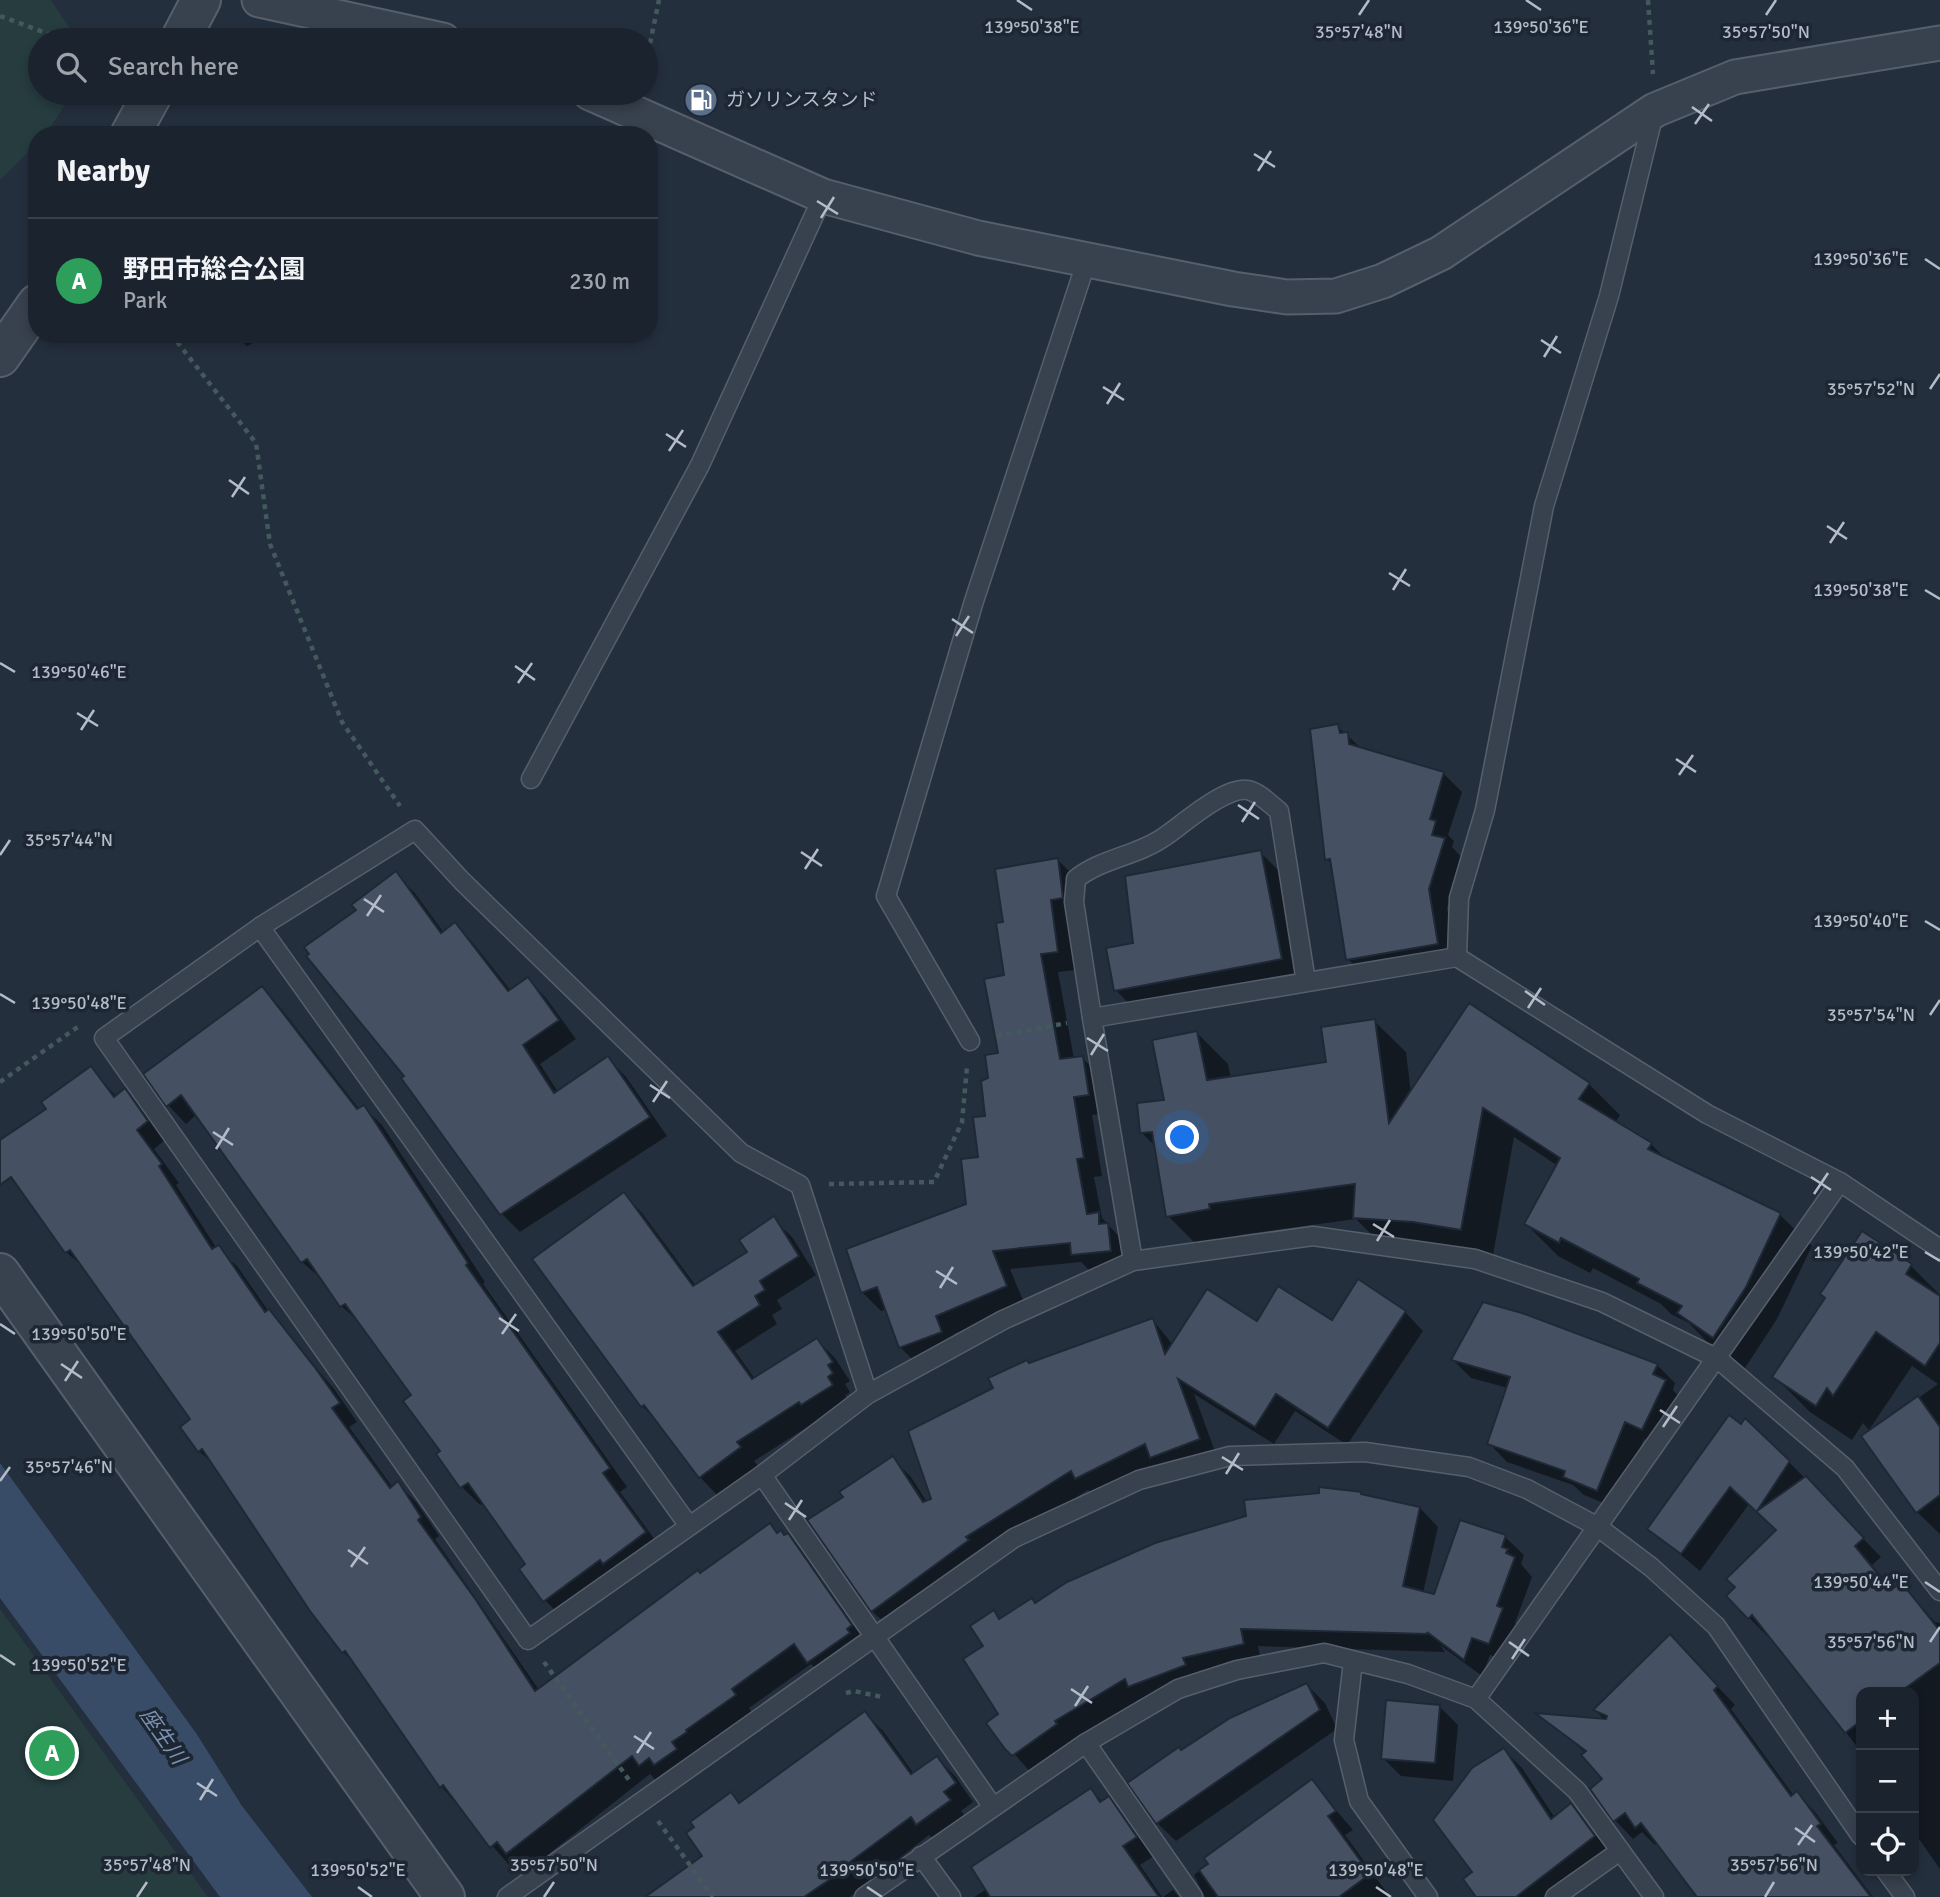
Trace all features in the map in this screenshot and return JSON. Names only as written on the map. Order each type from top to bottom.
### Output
[{"type":"street","points":[[186,28],[201,0]]},
{"type":"street","points":[[259,0],[388,28]]},
{"type":"street","points":[[617,105],[823,195],[978,238],[1233,289],[1287,297],[1336,296],[1383,281],[1441,253],[1655,110],[1735,77],[1940,43]]},
{"type":"street","points":[[136,126],[147,105]]},
{"type":"street","points":[[0,357],[28,317]]},
{"type":"street","points":[[0,1273],[444,1897]]},
{"type":"lane","points":[[1457,957],[1459,898],[1485,810],[1544,506],[1609,296],[1655,110]]},
{"type":"lane","points":[[531,779],[700,465],[823,195]]},
{"type":"lane","points":[[970,1041],[886,897],[974,601],[1087,260]]},
{"type":"lane","points":[[1133,1261],[1074,902],[1076,879],[1089,869],[1160,840],[1224,795],[1246,790],[1264,798],[1279,811],[1306,982]]},
{"type":"lane","points":[[868,1394],[800,1185],[741,1153],[462,881],[415,830],[260,927],[104,1038],[528,1640],[762,1475],[868,1394],[1003,1320],[1133,1261],[1312,1236],[1475,1259],[1602,1301],[1718,1359],[1845,1468],[1940,1591]]},
{"type":"lane","points":[[260,927],[689,1526]]},
{"type":"lane","points":[[1092,1018],[1457,957],[1707,1114],[1840,1182],[1940,1249]]},
{"type":"lane","points":[[1476,1699],[1718,1359],[1840,1182]]},
{"type":"lane","points":[[506,1897],[878,1637],[1014,1538],[1139,1480],[1230,1455],[1364,1452],[1469,1467],[1527,1489],[1598,1527],[1651,1567],[1716,1626],[1856,1829]]},
{"type":"lane","points":[[762,1475],[878,1637],[993,1807]]},
{"type":"lane","points":[[864,1897],[1086,1743],[1178,1689],[1237,1670],[1324,1653],[1408,1674],[1476,1699],[1577,1791],[1654,1897]]},
{"type":"lane","points":[[1353,1661],[1344,1740],[1359,1801],[1428,1897]]},
{"type":"lane","points":[[1086,1743],[1193,1897]]},
{"type":"lane","points":[[1555,1897],[1620,1851]]},
{"type":"lane","points":[[922,1856],[951,1897]]},
{"type":"lane","points":[[1890,1876],[1905,1897]]},
{"type":"path","points":[[653,28],[659,0]]},
{"type":"path","points":[[1648,0],[1655,110]]},
{"type":"path","points":[[0,16],[32,28]]},
{"type":"path","points":[[178,343],[256,443],[270,544],[342,722],[415,830]]},
{"type":"path","points":[[0,1082],[91,1017],[104,1038]]},
{"type":"path","points":[[800,1185],[934,1182],[961,1122],[970,1041],[1092,1018]]},
{"type":"path","points":[[528,1640],[634,1787]]},
{"type":"path","points":[[650,1809],[713,1897]]},
{"type":"green space","points":[[0,0],[51,0],[69,28],[28,28],[28,105],[65,105],[52,126],[28,126],[28,153],[0,180]]},
{"type":"green space","points":[[0,1609],[208,1897],[0,1897]]},
{"type":"water","name":"座生川","points":[[0,1463],[196,1733],[242,1806],[312,1897],[220,1897],[0,1598]]},
{"type":"building","points":[[1338,724],[1340,733],[1348,732],[1349,744],[1444,772],[1430,819],[1436,821],[1432,835],[1445,838],[1429,889],[1438,944],[1346,960],[1330,859],[1325,860],[1310,729]]},
{"type":"building","points":[[1261,850],[1282,959],[1114,991],[1106,948],[1133,943],[1125,876]]},
{"type":"building","points":[[1058,858],[1063,898],[1051,900],[1058,952],[1041,954],[1060,1059],[1083,1056],[1089,1095],[1074,1097],[1084,1158],[1077,1159],[1087,1214],[1099,1212],[1099,1224],[1108,1223],[1111,1251],[1071,1255],[1070,1243],[993,1251],[1007,1286],[936,1316],[942,1332],[899,1348],[877,1287],[861,1293],[846,1249],[966,1204],[961,1159],[978,1157],[973,1117],[985,1116],[981,1081],[988,1078],[985,1055],[998,1053],[984,979],[1004,975],[996,923],[1003,922],[995,869]]},
{"type":"building","points":[[396,871],[441,933],[455,922],[508,991],[528,977],[559,1020],[523,1045],[554,1093],[608,1056],[650,1117],[500,1215],[401,1078],[404,1076],[306,956],[309,954],[304,947],[356,910],[351,905]]},
{"type":"building","points":[[262,986],[357,1109],[364,1105],[468,1263],[466,1265],[610,1468],[603,1473],[646,1532],[603,1564],[600,1560],[543,1602],[519,1569],[525,1564],[468,1483],[460,1488],[436,1454],[440,1451],[403,1401],[411,1395],[345,1304],[340,1307],[307,1259],[301,1263],[181,1095],[166,1107],[143,1074]]},
{"type":"building","points":[[1469,1003],[1590,1083],[1579,1099],[1652,1143],[1648,1149],[1781,1213],[1746,1287],[1713,1338],[1677,1313],[1682,1306],[1637,1283],[1639,1279],[1561,1238],[1559,1243],[1524,1224],[1560,1158],[1483,1108],[1461,1230],[1413,1222],[1353,1218],[1355,1184],[1209,1204],[1210,1209],[1166,1217],[1152,1132],[1140,1133],[1137,1103],[1164,1100],[1152,1040],[1197,1031],[1207,1080],[1326,1062],[1321,1027],[1375,1019],[1389,1123]]},
{"type":"building","points":[[91,1066],[114,1097],[125,1088],[148,1121],[137,1130],[162,1164],[159,1166],[212,1249],[219,1245],[265,1312],[269,1309],[316,1369],[340,1403],[332,1408],[390,1488],[398,1481],[421,1517],[418,1520],[476,1600],[535,1691],[698,1570],[700,1573],[770,1523],[777,1533],[781,1530],[784,1535],[788,1533],[852,1625],[847,1629],[850,1633],[807,1663],[794,1644],[732,1689],[736,1695],[686,1730],[687,1732],[672,1742],[677,1749],[654,1765],[649,1758],[639,1766],[632,1756],[506,1854],[497,1842],[490,1848],[443,1785],[440,1788],[345,1651],[342,1653],[310,1611],[202,1449],[198,1452],[180,1427],[190,1419],[70,1250],[65,1253],[11,1177],[0,1185],[0,1140],[46,1109],[41,1102]]},
{"type":"building","points":[[624,1192],[693,1286],[747,1252],[739,1240],[774,1216],[799,1256],[760,1281],[765,1290],[755,1296],[760,1305],[718,1332],[752,1379],[817,1338],[833,1362],[828,1365],[833,1373],[828,1377],[833,1385],[801,1405],[799,1402],[737,1442],[741,1447],[699,1478],[644,1405],[641,1407],[532,1259]]},
{"type":"building","points":[[1862,1231],[1912,1264],[1906,1274],[1940,1296],[1940,1343],[1925,1366],[1876,1332],[1833,1396],[1827,1388],[1816,1406],[1772,1377],[1825,1298],[1820,1294]]},
{"type":"building","points":[[1358,1279],[1406,1311],[1328,1428],[1276,1394],[1255,1427],[1178,1379],[1200,1439],[1150,1458],[1145,1444],[1075,1479],[1071,1471],[966,1537],[969,1540],[871,1612],[807,1520],[843,1497],[839,1492],[893,1456],[923,1502],[931,1499],[908,1431],[993,1388],[988,1378],[1027,1360],[1029,1363],[1153,1318],[1165,1354],[1207,1289],[1257,1321],[1278,1286],[1332,1320]]},
{"type":"building","points":[[1483,1302],[1522,1313],[1658,1364],[1653,1374],[1666,1380],[1642,1430],[1625,1422],[1597,1491],[1563,1477],[1565,1471],[1487,1444],[1510,1377],[1451,1360]]},
{"type":"building","points":[[1918,1396],[1940,1427],[1940,1495],[1916,1513],[1861,1436]]},
{"type":"building","points":[[1729,1415],[1741,1424],[1745,1418],[1790,1461],[1757,1511],[1806,1476],[1864,1538],[1855,1546],[1891,1590],[1901,1582],[1940,1631],[1940,1663],[1907,1687],[1856,1687],[1856,1725],[1845,1733],[1752,1615],[1748,1619],[1726,1596],[1735,1587],[1726,1579],[1776,1530],[1730,1487],[1681,1554],[1647,1529]]},
{"type":"building","points":[[1319,1487],[1362,1492],[1361,1494],[1420,1507],[1403,1586],[1434,1594],[1460,1520],[1506,1535],[1502,1547],[1508,1549],[1506,1553],[1515,1557],[1497,1606],[1503,1608],[1489,1644],[1472,1638],[1464,1660],[1427,1632],[1428,1634],[1241,1629],[1244,1644],[1183,1658],[1186,1665],[1128,1687],[1125,1679],[1055,1721],[1057,1724],[1012,1756],[1005,1749],[986,1723],[998,1714],[963,1659],[983,1646],[970,1626],[994,1610],[999,1619],[1032,1598],[1035,1603],[1067,1582],[1155,1543],[1246,1516],[1244,1500],[1319,1493]]},
{"type":"building","points":[[1670,1634],[1718,1686],[1714,1690],[1791,1796],[1797,1791],[1821,1824],[1817,1826],[1871,1897],[1697,1897],[1641,1823],[1635,1828],[1625,1813],[1613,1822],[1590,1789],[1602,1779],[1581,1755],[1586,1751],[1535,1713],[1606,1719],[1607,1716],[1593,1710]]},
{"type":"building","points":[[1307,1683],[1320,1710],[1156,1824],[1127,1783],[1179,1747],[1181,1750],[1230,1718]]},
{"type":"building","points":[[1386,1700],[1440,1705],[1435,1763],[1381,1759]]},
{"type":"building","points":[[865,1711],[911,1774],[937,1756],[956,1783],[944,1792],[951,1800],[916,1825],[911,1817],[850,1862],[851,1865],[804,1897],[645,1897],[702,1856],[686,1833],[694,1827],[690,1822],[731,1792],[739,1803]]},
{"type":"building","points":[[1504,1748],[1551,1819],[1571,1803],[1595,1836],[1516,1897],[1476,1897],[1463,1879],[1472,1872],[1433,1820],[1472,1768]]},
{"type":"building","points":[[1312,1779],[1336,1811],[1328,1816],[1370,1874],[1339,1897],[1218,1897],[1199,1870],[1208,1864],[1204,1858]]},
{"type":"building","points":[[1091,1788],[1100,1802],[1109,1796],[1137,1837],[1123,1846],[1159,1897],[990,1897],[971,1867]]},
{"type":"place","name":"ガソリンスタンド","points":[[701,100]]},
{"type":"place","name":"野田市総合公園","points":[[52,1753]]}]
